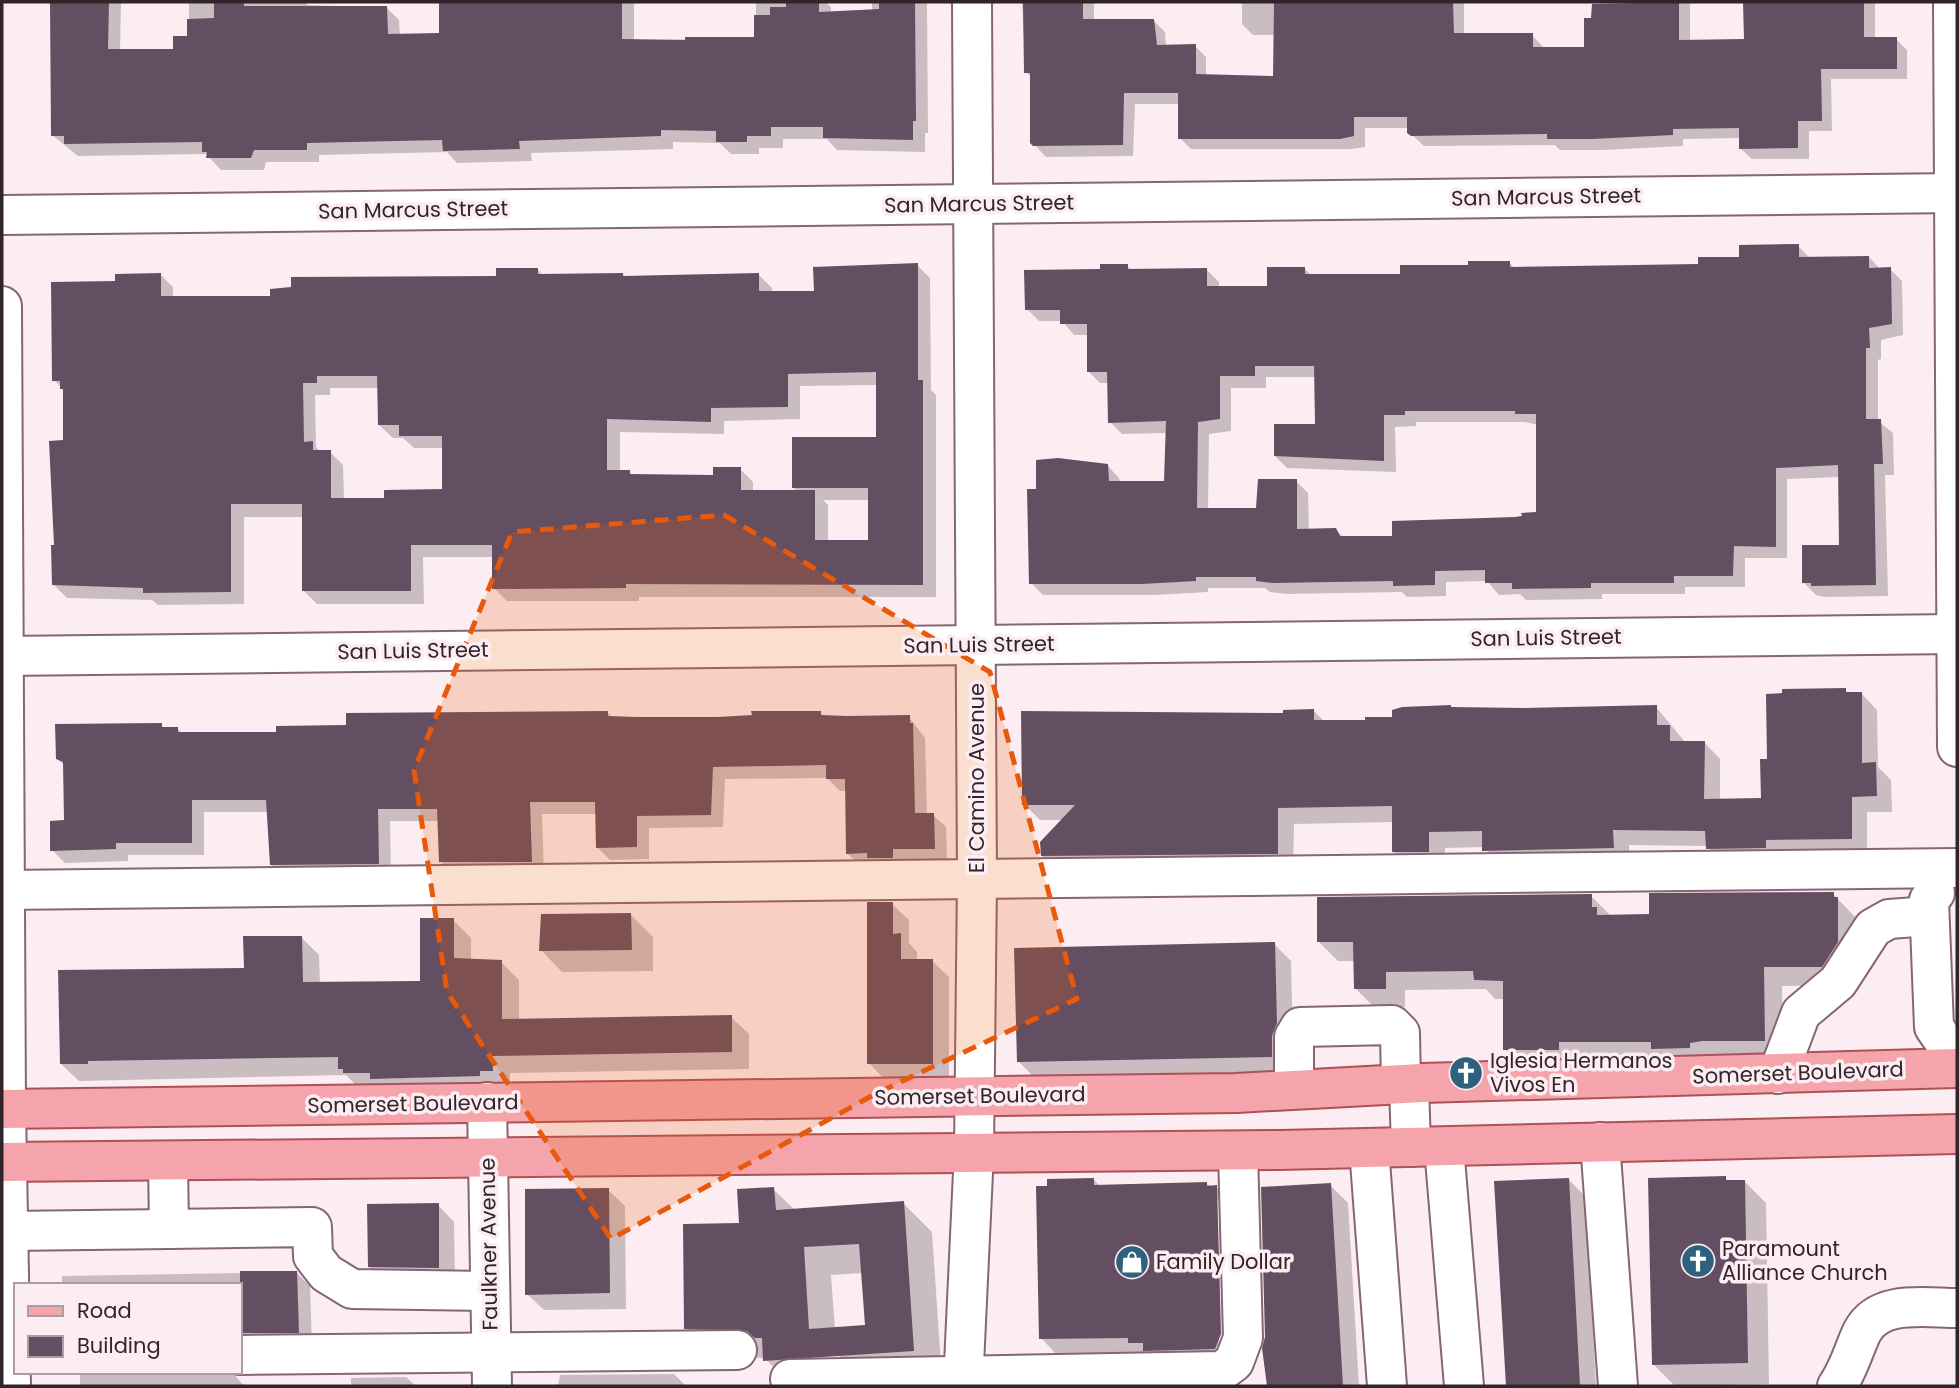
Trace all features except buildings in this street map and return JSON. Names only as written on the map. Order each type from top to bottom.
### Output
[{"type":"main road","name":"Somerset Boulevard","points":[[4,1109],[974,1096],[1294,1089],[1957,1068]]},
{"type":"main road","points":[[4,1162],[488,1160],[974,1151],[1238,1151],[1957,1134]]},
{"type":"street","name":"El Camino Avenue","points":[[963,1382],[974,1151],[977,879],[972,2]]},
{"type":"street","points":[[1953,2],[1957,747]]},
{"type":"street","name":"San Marcus Street","points":[[2,215],[1956,193]]},
{"type":"street","points":[[2,306],[4,1162],[10,1366]]},
{"type":"street","name":"San Luis Street","points":[[3,656],[1957,634]]},
{"type":"street","points":[[3,890],[1957,868]]},
{"type":"street","points":[[1957,868],[1929,900],[1934,1027],[1957,1060]]},
{"type":"street","points":[[1778,1074],[1801,1013],[1838,982],[1873,928],[1889,919],[1929,916]]},
{"type":"street","points":[[1294,1089],[1294,1037],[1300,1027],[1392,1025],[1400,1033],[1405,1084],[1427,1147],[1464,1386]]},
{"type":"street","name":"Faulkner Avenue","points":[[487,1102],[491,1369]]},
{"type":"street","points":[[1600,1142],[1618,1386]]},
{"type":"street","points":[[1369,1148],[1387,1386]]},
{"type":"street","points":[[790,1380],[963,1382],[1222,1371],[1234,1362],[1243,1338],[1238,1151]]},
{"type":"street","points":[[168,1162],[169,1229]]},
{"type":"street","points":[[8,1231],[312,1227],[313,1256],[326,1273],[352,1289],[488,1291]]},
{"type":"street","points":[[1837,1386],[1850,1368],[1862,1333],[1871,1318],[1883,1310],[1957,1308]]},
{"type":"street","points":[[242,1355],[491,1369],[737,1350]]},
{"type":"highlighted area","points":[[724,515],[990,672],[1077,999],[877,1093],[611,1239],[447,992],[414,770],[512,532]]},
{"type":"place","name":"Iglesia Hermanos Vivos En","points":[[1466,1073]]},
{"type":"place","name":"Paramount Alliance Church","points":[[1698,1261]]},
{"type":"place","name":"Family Dollar","points":[[1132,1262]]}]
